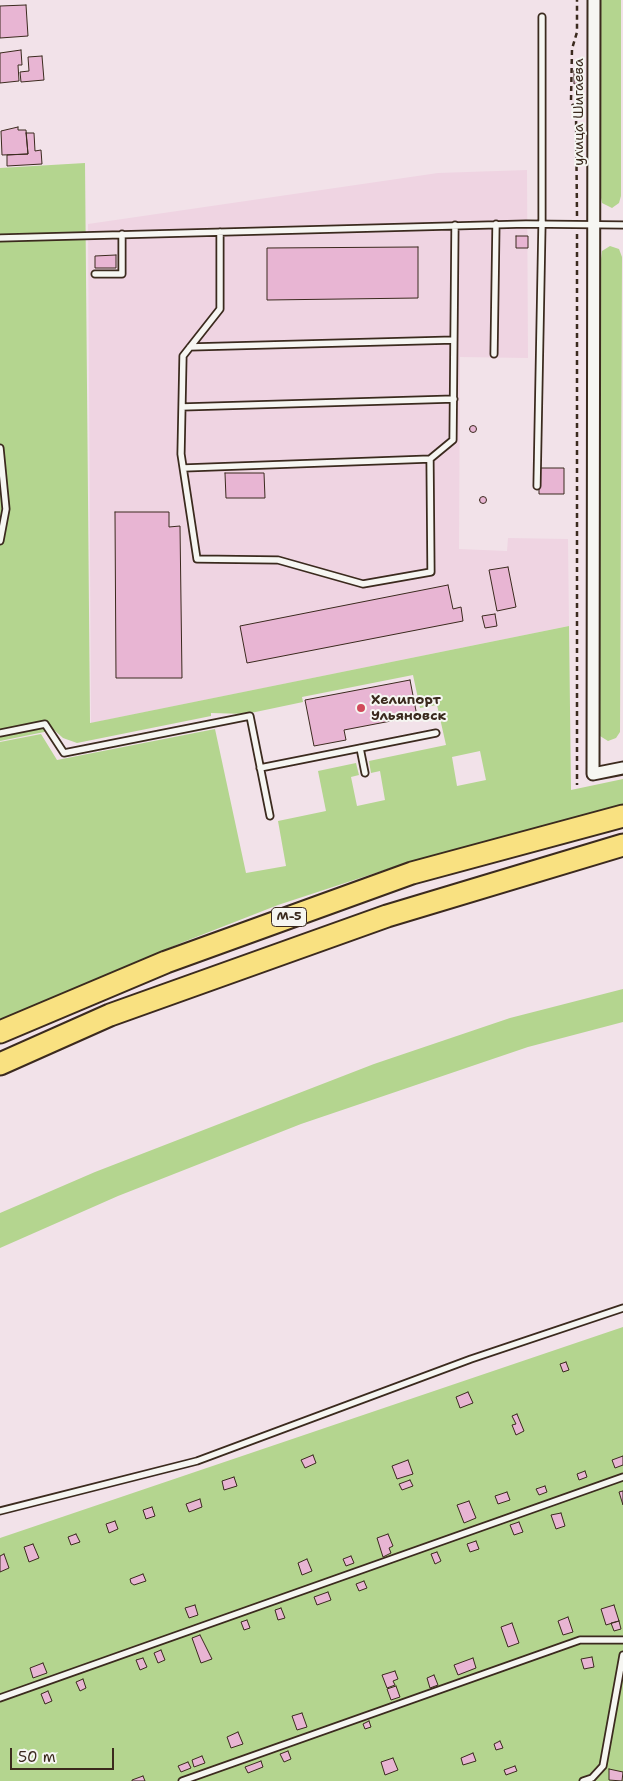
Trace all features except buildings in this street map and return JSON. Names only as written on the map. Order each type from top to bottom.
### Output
[{"type":"highway","name":"М-5","points":[[0,1032],[166,962],[412,873],[623,816]]},
{"type":"highway","name":"М-5","points":[[0,1064],[110,1015],[387,916],[623,845]]},
{"type":"street","name":"улица Шигаева","points":[[594,0],[593,774],[623,768]]},
{"type":"lane","points":[[537,486],[542,224],[542,17]]},
{"type":"lane","points":[[0,238],[496,224],[623,225]]},
{"type":"lane","points":[[494,354],[496,224]]},
{"type":"lane","points":[[184,468],[430,459],[453,440],[455,226]]},
{"type":"lane","points":[[220,232],[220,310],[183,356],[181,454],[198,559],[278,560],[363,584],[431,572],[430,459]]},
{"type":"lane","points":[[95,274],[122,274],[122,234]]},
{"type":"lane","points":[[190,347],[454,340]]},
{"type":"lane","points":[[182,407],[454,399]]},
{"type":"lane","points":[[0,448],[6,510],[0,541]]},
{"type":"lane","points":[[0,733],[45,724],[64,753],[250,716],[270,816]]},
{"type":"lane","points":[[260,768],[436,733]]},
{"type":"lane","points":[[360,748],[365,773]]},
{"type":"lane","points":[[0,1511],[197,1461],[471,1359],[623,1308]]},
{"type":"lane","points":[[0,1698],[623,1478]]},
{"type":"lane","points":[[182,1781],[580,1640],[599,1638],[623,1640]]},
{"type":"lane","points":[[583,1781],[592,1778],[603,1766],[623,1655]]},
{"type":"path","points":[[577,0],[577,32],[572,49],[572,101],[576,112],[577,224],[577,785]]},
{"type":"shaded area","points":[[527,170],[528,358],[460,357],[459,549],[507,551],[508,538],[568,539],[569,626],[91,723],[88,224],[438,173]]},
{"type":"green space","points":[[600,0],[621,0],[621,196],[619,203],[612,208],[602,203],[600,193]]},
{"type":"green space","points":[[85,163],[90,723],[569,626],[571,790],[623,779],[623,805],[412,861],[278,905],[181,943],[0,1020],[0,742],[41,734],[57,760],[215,729],[246,873],[286,866],[278,821],[326,811],[318,771],[356,763],[359,775],[351,777],[357,806],[385,800],[380,771],[371,773],[369,761],[446,745],[437,705],[420,708],[413,675],[302,697],[303,702],[246,714],[211,713],[211,716],[77,743],[63,738],[54,730],[0,741],[0,168]],"holes":[[[480,751],[486,780],[457,786],[452,757]]]},
{"type":"green space","points":[[610,246],[619,249],[622,257],[620,732],[616,738],[608,741],[600,736],[599,732],[601,259],[602,251]]},
{"type":"green space","points":[[623,989],[623,1022],[528,1047],[301,1124],[118,1196],[0,1248],[0,1213],[95,1172],[374,1064],[510,1018]]},
{"type":"green space","points":[[623,1327],[623,1781],[0,1781],[0,1538]]},
{"type":"place","name":"Хелипорт Ульяновск","points":[[361,708]]}]
